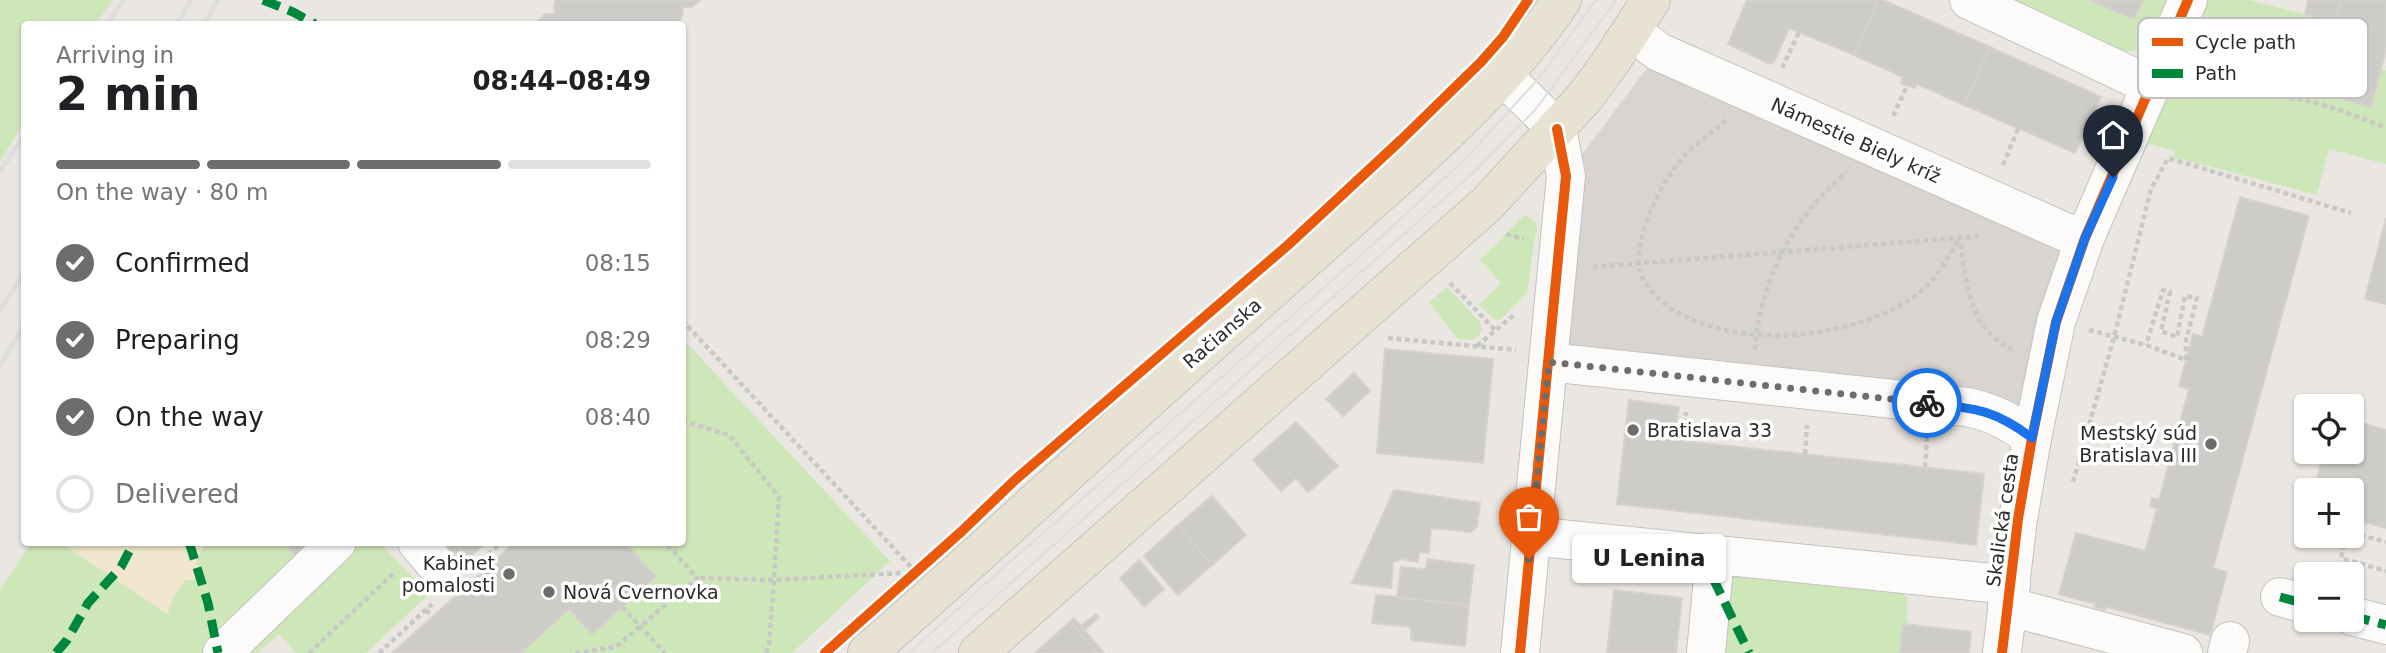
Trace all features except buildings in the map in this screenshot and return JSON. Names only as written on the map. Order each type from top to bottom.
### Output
[{"type":"main road","name":"Račianska","points":[[867,653],[1135,410],[1418,160],[1503,76],[1562,0]]},
{"type":"main road","points":[[978,653],[1488,204],[1585,97],[1632,32],[1651,0]]},
{"type":"street","points":[[1969,0],[2138,79]]},
{"type":"street","name":"Skalická cesta","points":[[2180,18],[2188,0]]},
{"type":"street","name":"Námestie Biely kríž","points":[[1632,32],[1659,52],[2065,232],[2085,238]]},
{"type":"street","points":[[1503,76],[1557,130],[1566,176],[1558,271],[1535,356],[1531,536],[1520,653]]},
{"type":"street","name":"Skalická cesta","points":[[2002,653],[2018,519],[2056,322],[2085,238],[2147,98]]},
{"type":"street","points":[[1535,356],[1987,411],[2018,427],[2032,438]]},
{"type":"street","points":[[1531,536],[1715,556],[2009,596],[2139,647],[2183,653]]},
{"type":"street","points":[[222,653],[333,546]]},
{"type":"street","points":[[1706,653],[1715,556]]},
{"type":"street","points":[[2364,619],[2386,625]]},
{"type":"path","points":[[1757,96],[1685,155],[1672,172],[1641,236],[1642,276],[1666,305],[1714,328],[1756,335],[1790,335],[1859,323],[1895,309],[1922,291],[1939,272],[1960,237]]},
{"type":"path","points":[[2292,98],[2357,116],[2386,128]]},
{"type":"path","points":[[1754,384],[1756,335],[1762,305],[1782,251],[1810,211],[1842,177],[1878,148]]},
{"type":"path","points":[[2073,482],[2114,337],[2151,189],[2168,158],[2351,213]]},
{"type":"path","points":[[1500,229],[1515,238],[1529,240]]},
{"type":"path","points":[[1558,271],[1640,262],[1986,236]]},
{"type":"path","points":[[1960,237],[1966,286],[1984,328],[1998,343],[2015,351],[2048,359]]},
{"type":"path","points":[[1444,276],[1495,330]]},
{"type":"path","points":[[2056,322],[2146,345],[2186,359],[2186,340],[2197,298],[2185,296],[2177,337],[2161,331],[2170,292],[2163,290],[2146,345]]},
{"type":"path","points":[[1477,346],[1523,308]]},
{"type":"path","points":[[575,653],[616,647],[697,578],[774,580],[916,572],[686,324]]},
{"type":"path","points":[[1377,337],[1477,346],[1535,356]]},
{"type":"path","points":[[1684,441],[1687,401]]},
{"type":"path","points":[[1805,454],[1808,414]]},
{"type":"path","points":[[686,423],[729,435],[779,496],[769,646],[766,653]]},
{"type":"path","points":[[1925,467],[1928,427]]},
{"type":"path","points":[[2364,536],[2386,542]]},
{"type":"path","points":[[669,546],[697,578]]},
{"type":"path","points":[[2343,548],[2341,558],[2386,571]]},
{"type":"path","points":[[309,653],[426,554]]},
{"type":"path","points":[[622,607],[665,653]]},
{"type":"path","points":[[379,653],[426,610],[432,616]]},
{"type":"green space","points":[[0,0],[113,0],[98,21],[21,21],[21,127],[0,162]]},
{"type":"green space","points":[[2001,0],[2089,0],[2134,19],[2143,0],[2181,0],[2169,18],[2138,18],[2138,51],[2115,51]]},
{"type":"green space","points":[[2202,0],[2249,0],[2319,18],[2195,18]]},
{"type":"green space","points":[[2381,69],[2386,70],[2386,164],[2329,149],[2317,195],[2174,157],[2174,151],[2146,143],[2164,98],[2339,98],[2371,107]]},
{"type":"green space","points":[[1524,215],[1537,225],[1527,293],[1502,318],[1494,319],[1479,305],[1501,283],[1480,260]]},
{"type":"green space","points":[[1447,287],[1479,321],[1482,329],[1473,340],[1458,339],[1429,302]]},
{"type":"green space","points":[[686,342],[890,561],[792,653],[521,653],[569,609],[592,634],[655,577],[628,546],[686,546]]},
{"type":"green space","points":[[29,546],[68,546],[167,614],[203,547],[287,546],[313,574],[343,546],[383,546],[429,594],[366,653],[296,653],[279,634],[257,653],[0,653],[0,590]]},
{"type":"green space","points":[[1730,571],[1899,588],[1907,598],[1907,625],[1903,625],[1900,653],[1717,653]]},
{"type":"sand","points":[[207,546],[203,547],[196,563],[206,578],[185,580],[170,601],[168,614],[67,547]]},
{"type":"shaded area","points":[[1659,52],[2065,232],[2033,432],[1549,362],[1566,176]]},
{"type":"tram line","points":[[909,653],[1369,248],[1465,159],[1539,78],[1596,0]]},
{"type":"tram line","points":[[932,653],[1474,172],[1536,109],[1616,0]]},
{"type":"railway","points":[[108,21],[124,0]]},
{"type":"railway","points":[[179,21],[191,0]]},
{"type":"railway","points":[[206,21],[218,0]]},
{"type":"railway","points":[[0,171],[21,140]]},
{"type":"railway","points":[[0,310],[21,278]]},
{"type":"railway","points":[[0,366],[21,330]]},
{"type":"marked path","points":[[263,0],[310,21]]},
{"type":"marked path","points":[[56,653],[67,640],[88,603],[121,567],[132,546]]},
{"type":"marked path","points":[[190,546],[208,603],[218,653]]},
{"type":"marked path","points":[[1713,578],[1749,653]]},
{"type":"marked path","points":[[2280,597],[2294,601]]},
{"type":"marked path","points":[[2364,619],[2386,625]]},
{"type":"cycle path","points":[[825,653],[1015,480],[1288,245],[1481,62],[1503,37],[1528,0]]},
{"type":"cycle path","points":[[2180,18],[2188,0]]},
{"type":"cycle path","points":[[2002,653],[2018,519],[2056,322],[2085,238],[2146,98]]},
{"type":"cycle path","points":[[1520,653],[1566,176],[1557,129]]},
{"type":"way so far","points":[[1529,559],[1549,362],[1927,403]]},
{"type":"place","name":"Bratislava 33","points":[[1633,430]]},
{"type":"place","name":"Mestský súd Bratislava III","points":[[2211,444]]},
{"type":"place","name":"U Lenina","points":[[1529,559]]},
{"type":"place","name":"Kabinet pomalosti","points":[[509,574]]},
{"type":"place","name":"Nová Cvernovka","points":[[549,592]]},
{"type":"route","points":[[1927,403],[1987,411],[2018,427],[2032,438],[2056,322],[2085,238],[2113,177]]}]
